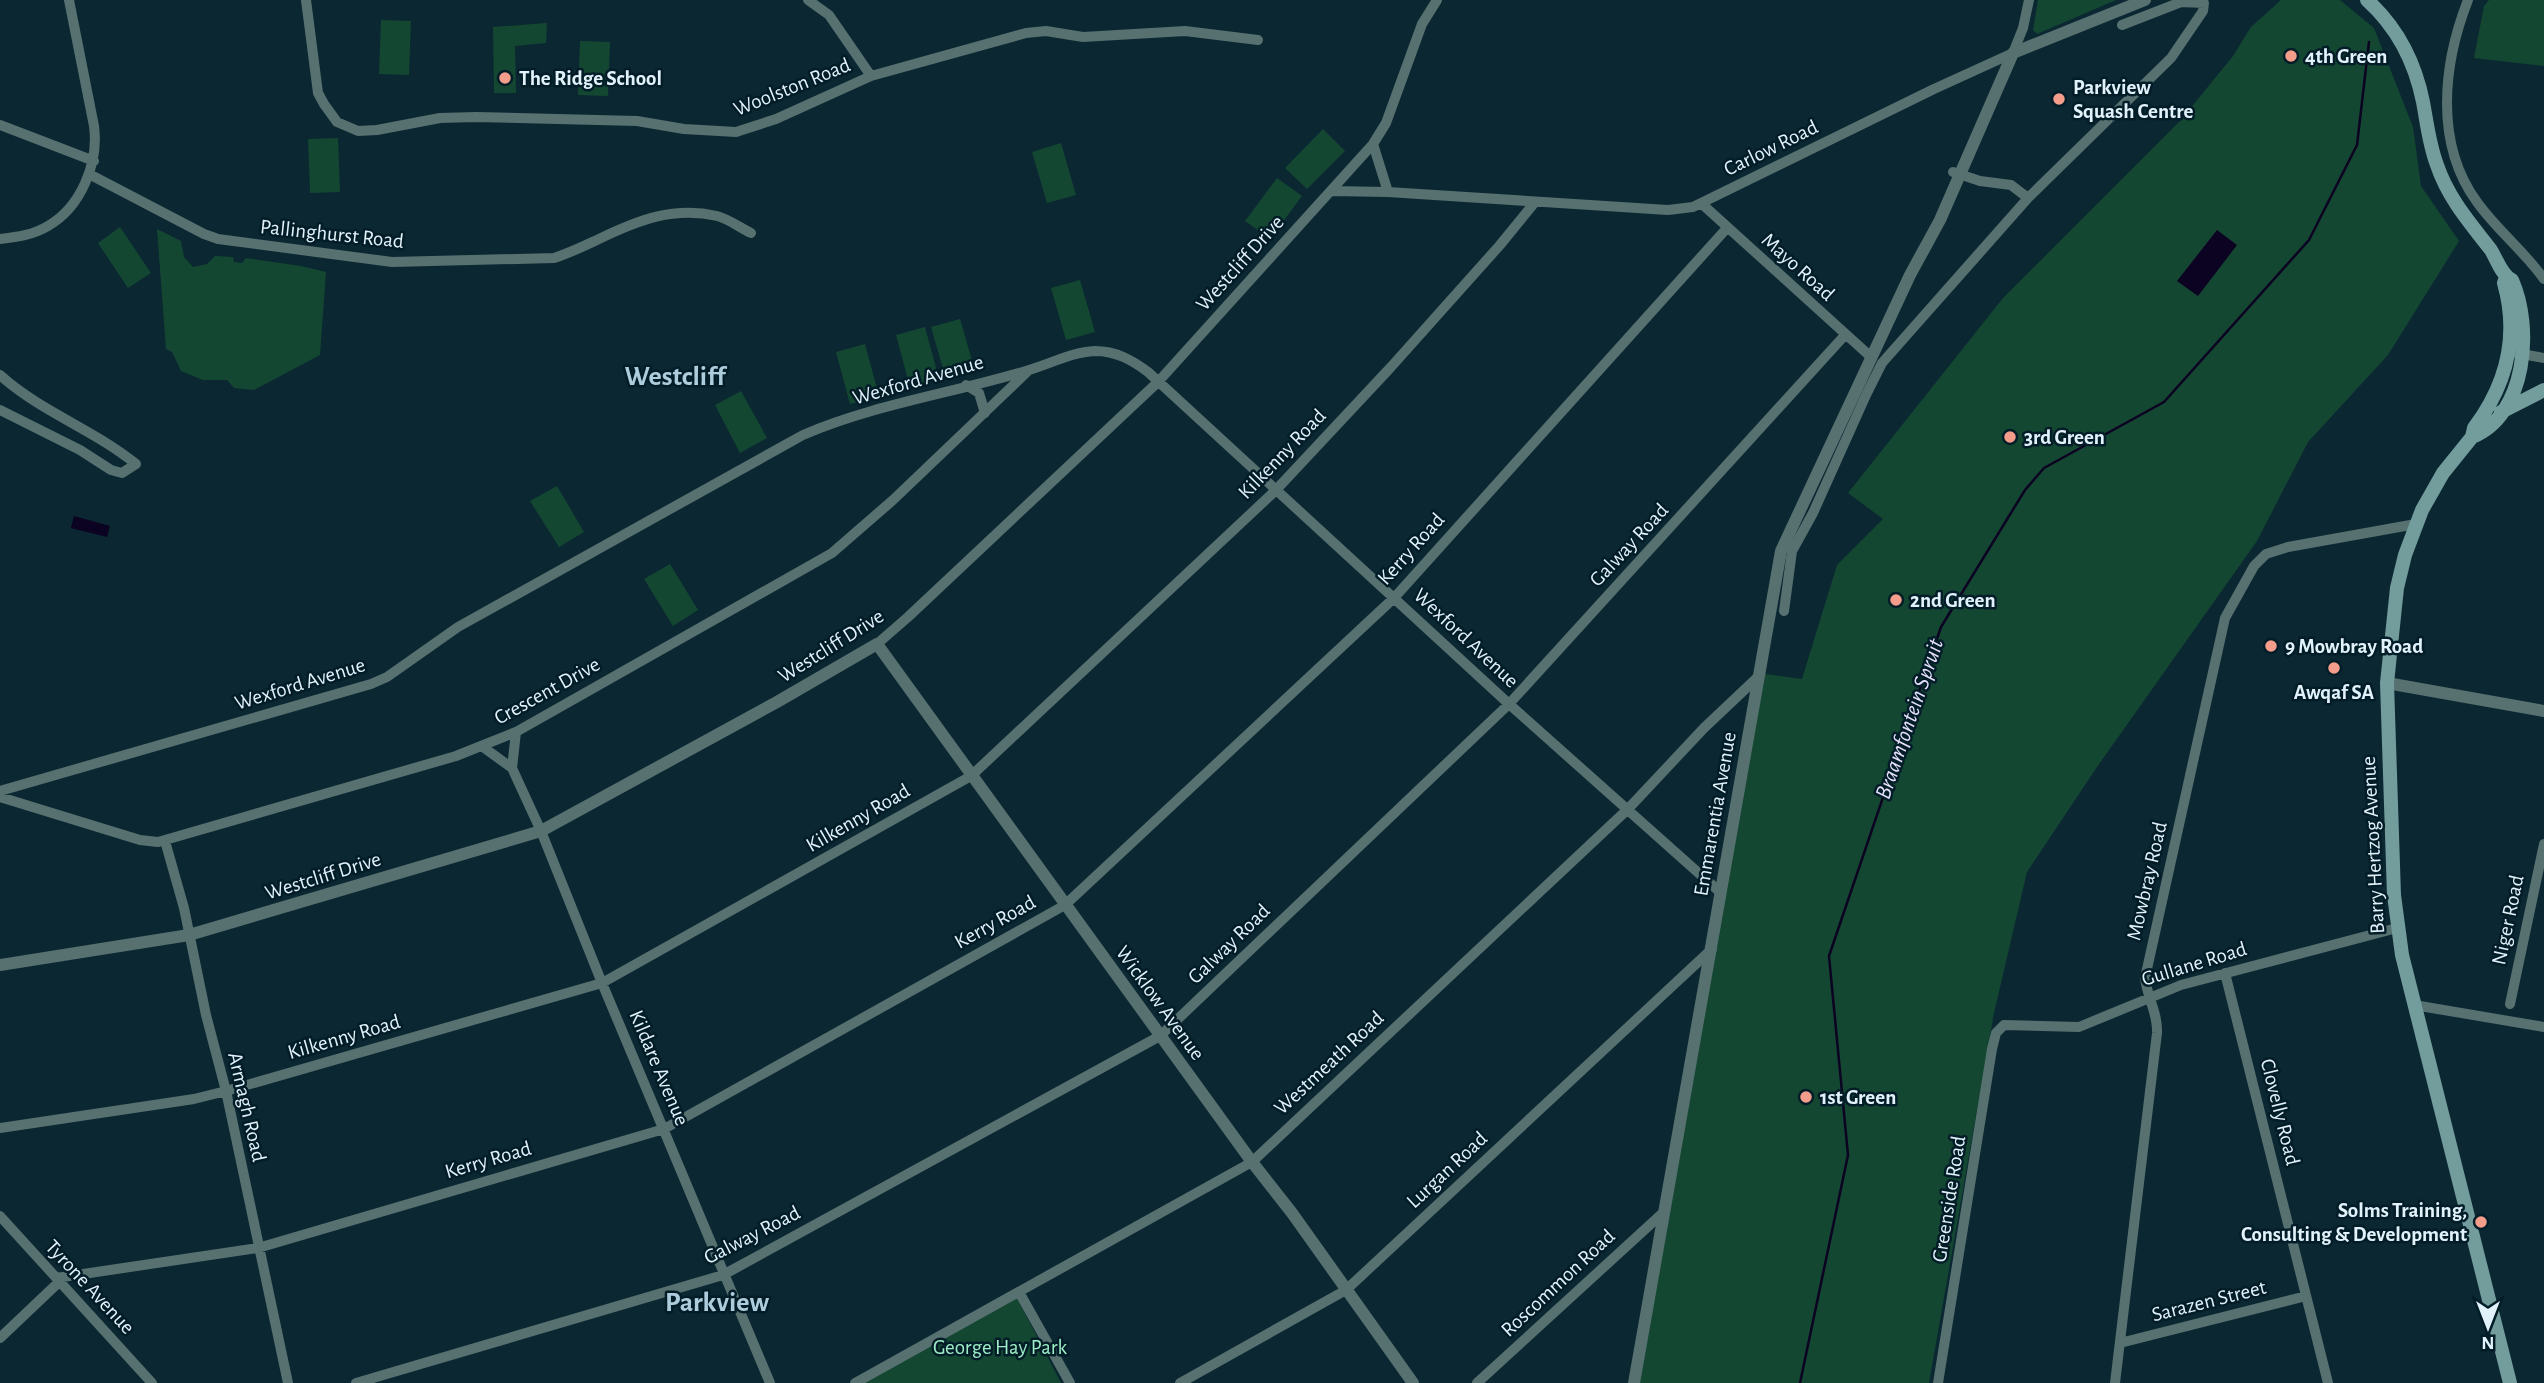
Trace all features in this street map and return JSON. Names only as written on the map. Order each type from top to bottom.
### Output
[{"type":"main road","name":"Barry Hertzog Avenue","points":[[2367,0],[2382,14],[2409,56],[2422,99],[2432,151],[2446,188],[2465,219],[2495,256],[2506,278],[2512,280],[2521,307],[2524,326],[2517,353],[2516,384],[2501,412],[2483,432],[2472,437]]},
{"type":"main road","name":"Barry Hertzog Avenue","points":[[2510,1383],[2397,928],[2387,683],[2397,588],[2416,524],[2439,480],[2472,437],[2474,428],[2517,353]]},
{"type":"main road","points":[[2501,412],[2544,390]]},
{"type":"street","points":[[0,239],[31,234],[54,222],[80,193],[94,161],[94,126],[69,0]]},
{"type":"street","name":"Woolston Road","points":[[306,0],[318,93],[337,122],[358,131],[440,118],[490,117],[637,121],[684,129],[736,132],[776,119],[871,76],[1026,33],[1052,32],[1083,37],[1185,31],[1258,40]]},
{"type":"street","points":[[808,0],[829,15],[871,76]]},
{"type":"street","name":"Westcliff Drive","points":[[0,965],[189,935],[541,831],[877,644],[1158,382],[1373,144],[1386,123],[1422,24],[1438,0]]},
{"type":"street","points":[[2013,53],[2023,28],[2029,0]]},
{"type":"street","name":"Carlow Road","points":[[1331,191],[1682,209],[1702,204],[1934,89],[2013,53],[2145,0]]},
{"type":"street","points":[[2468,0],[2458,30],[2447,91],[2447,117],[2456,161],[2477,202],[2544,279]]},
{"type":"street","points":[[1784,611],[1792,551],[1813,513],[1882,363],[2028,198],[2172,58],[2203,11],[2204,3],[2181,2],[2122,25]]},
{"type":"street","name":"Emmarentia Avenue","points":[[1634,1383],[1783,542],[1910,275],[1930,241],[1957,174],[2013,53]]},
{"type":"street","points":[[0,125],[94,161]]},
{"type":"street","points":[[1373,144],[1388,192]]},
{"type":"street","name":"Pallinghurst Road","points":[[89,174],[218,239],[392,262],[554,258],[633,223],[667,213],[687,212],[720,217],[751,233]]},
{"type":"street","points":[[1957,174],[2011,185],[2028,198]]},
{"type":"street","name":"Kilkenny Road","points":[[0,1128],[226,1091],[602,983],[971,776],[1275,491],[1391,367],[1535,202]]},
{"type":"street","name":"Mayo Road","points":[[1702,204],[1871,357]]},
{"type":"street","name":"Kerry Road","points":[[58,1280],[258,1248],[664,1129],[1065,905],[1394,598],[1727,228]]},
{"type":"street","name":"Galway Road","points":[[355,1383],[723,1275],[1160,1036],[1508,704],[1845,335]]},
{"type":"street","name":"Wexford Avenue","points":[[0,791],[379,681],[458,627],[803,435],[838,422],[1085,352],[1107,352],[1133,361],[1158,382],[1508,704],[1721,893]]},
{"type":"street","points":[[2517,353],[2544,358]]},
{"type":"street","name":"Crescent Drive","points":[[0,797],[140,840],[165,841],[483,747],[516,732],[820,561],[872,518],[1029,370]]},
{"type":"street","points":[[0,375],[32,401],[98,436],[136,464],[122,473],[111,470],[80,450],[0,410]]},
{"type":"street","points":[[966,385],[979,393],[985,413]]},
{"type":"street","name":"Mowbray Road","points":[[2116,1383],[2158,1033],[2157,1019],[2145,978],[2146,970],[2222,631],[2234,599],[2260,559],[2274,550],[2416,524]]},
{"type":"street","name":"Wicklow Avenue","points":[[877,644],[1413,1383]]},
{"type":"street","name":"Westmeath Road","points":[[855,1383],[1252,1162],[1628,809],[1704,728],[1759,676]]},
{"type":"street","points":[[2387,683],[2544,711]]},
{"type":"street","points":[[512,768],[516,732]]},
{"type":"street","name":"Kildare Avenue","points":[[483,747],[512,768],[541,831],[770,1383]]},
{"type":"street","name":"Armagh Road","points":[[165,841],[184,908],[205,1015],[226,1091],[288,1383]]},
{"type":"street","name":"Niger Road","points":[[2510,1004],[2541,875],[2544,844]]},
{"type":"street","name":"Gullane Road","points":[[2004,1025],[2079,1027],[2181,985],[2397,928]]},
{"type":"street","name":"Lurgan Road","points":[[1180,1383],[1346,1290],[1712,948]]},
{"type":"street","name":"Clovelly Road","points":[[2225,973],[2328,1383]]},
{"type":"street","points":[[2414,1005],[2544,1027]]},
{"type":"street","name":"Greenside Road","points":[[1938,1383],[1992,1049],[1996,1033],[2004,1025]]},
{"type":"street","name":"Roscommon Road","points":[[1478,1383],[1665,1211]]},
{"type":"street","name":"Tyrone Avenue","points":[[0,1216],[152,1383]]},
{"type":"street","points":[[0,1338],[58,1280]]},
{"type":"street","points":[[1019,1292],[1070,1383]]},
{"type":"street","name":"Sarazen Street","points":[[2120,1343],[2306,1296]]},
{"type":"green space","points":[[2038,0],[2116,0],[2037,34],[2033,30]]},
{"type":"green space","points":[[2281,0],[2340,0],[2374,28],[2413,127],[2421,186],[2459,241],[2388,355],[2308,442],[2257,541],[2097,767],[2027,872],[1994,1013],[1929,1383],[1632,1383],[1765,674],[1802,679],[1837,565],[1883,519],[1848,493],[2003,298],[2180,121],[2233,56],[2251,27]]},
{"type":"green space","points":[[2489,0],[2544,0],[2544,66],[2474,58],[2484,6]]},
{"type":"green space","points":[[381,20],[411,21],[409,75],[379,74]]},
{"type":"green space","points":[[547,23],[546,43],[515,46],[516,93],[494,93],[493,27]]},
{"type":"green space","points":[[580,41],[610,42],[608,96],[578,95]]},
{"type":"green space","points":[[1323,129],[1345,151],[1307,189],[1285,168]]},
{"type":"green space","points":[[338,138],[340,192],[310,193],[308,139]]},
{"type":"green space","points":[[1061,143],[1076,195],[1047,203],[1032,152]]},
{"type":"green space","points":[[1277,178],[1302,196],[1270,239],[1245,221]]},
{"type":"green space","points":[[120,227],[151,273],[128,288],[98,243]]},
{"type":"green space","points":[[157,229],[181,241],[184,257],[193,267],[207,264],[215,256],[233,257],[234,262],[242,263],[246,258],[326,272],[320,355],[254,390],[234,388],[227,380],[203,380],[181,371],[172,352],[166,349]]},
{"type":"green space","points":[[1080,280],[1095,332],[1066,340],[1051,288]]},
{"type":"green space","points":[[960,319],[975,371],[946,379],[931,327]]},
{"type":"green space","points":[[925,327],[939,379],[910,387],[896,335]]},
{"type":"green space","points":[[865,344],[879,396],[850,404],[836,352]]},
{"type":"green space","points":[[741,391],[767,438],[740,453],[715,405]]},
{"type":"green space","points":[[557,486],[584,532],[559,547],[530,501]]},
{"type":"green space","points":[[670,564],[698,610],[673,626],[644,579]]},
{"type":"green space","name":"George Hay Park","points":[[1016,1296],[1061,1383],[859,1383]]},
{"type":"shaded area","points":[[2217,230],[2237,245],[2198,296],[2177,281]]},
{"type":"shaded area","points":[[74,516],[110,526],[107,537],[71,528]]},
{"type":"waterway","name":"Braamfontein Spruit","points":[[1800,1383],[1848,1155],[1829,956],[1941,627],[2025,490],[2044,468],[2164,402],[2309,240],[2357,145],[2369,42]]},
{"type":"place","name":"4th Green","points":[[2291,56]]},
{"type":"place","name":"The Ridge School","points":[[505,78]]},
{"type":"place","name":"Parkview Squash Centre","points":[[2059,99]]},
{"type":"place","name":"3rd Green","points":[[2010,437]]},
{"type":"place","name":"2nd Green","points":[[1896,600]]},
{"type":"place","name":"9 Mowbray Road","points":[[2271,646]]},
{"type":"place","name":"Awqaf SA","points":[[2334,668]]},
{"type":"place","name":"1st Green","points":[[1806,1097]]},
{"type":"place","name":"Solms Training, Consulting & Development","points":[[2481,1222]]},
{"type":"district","name":"Westcliff","points":[[675,377]]},
{"type":"district","name":"Parkview","points":[[717,1303]]}]
